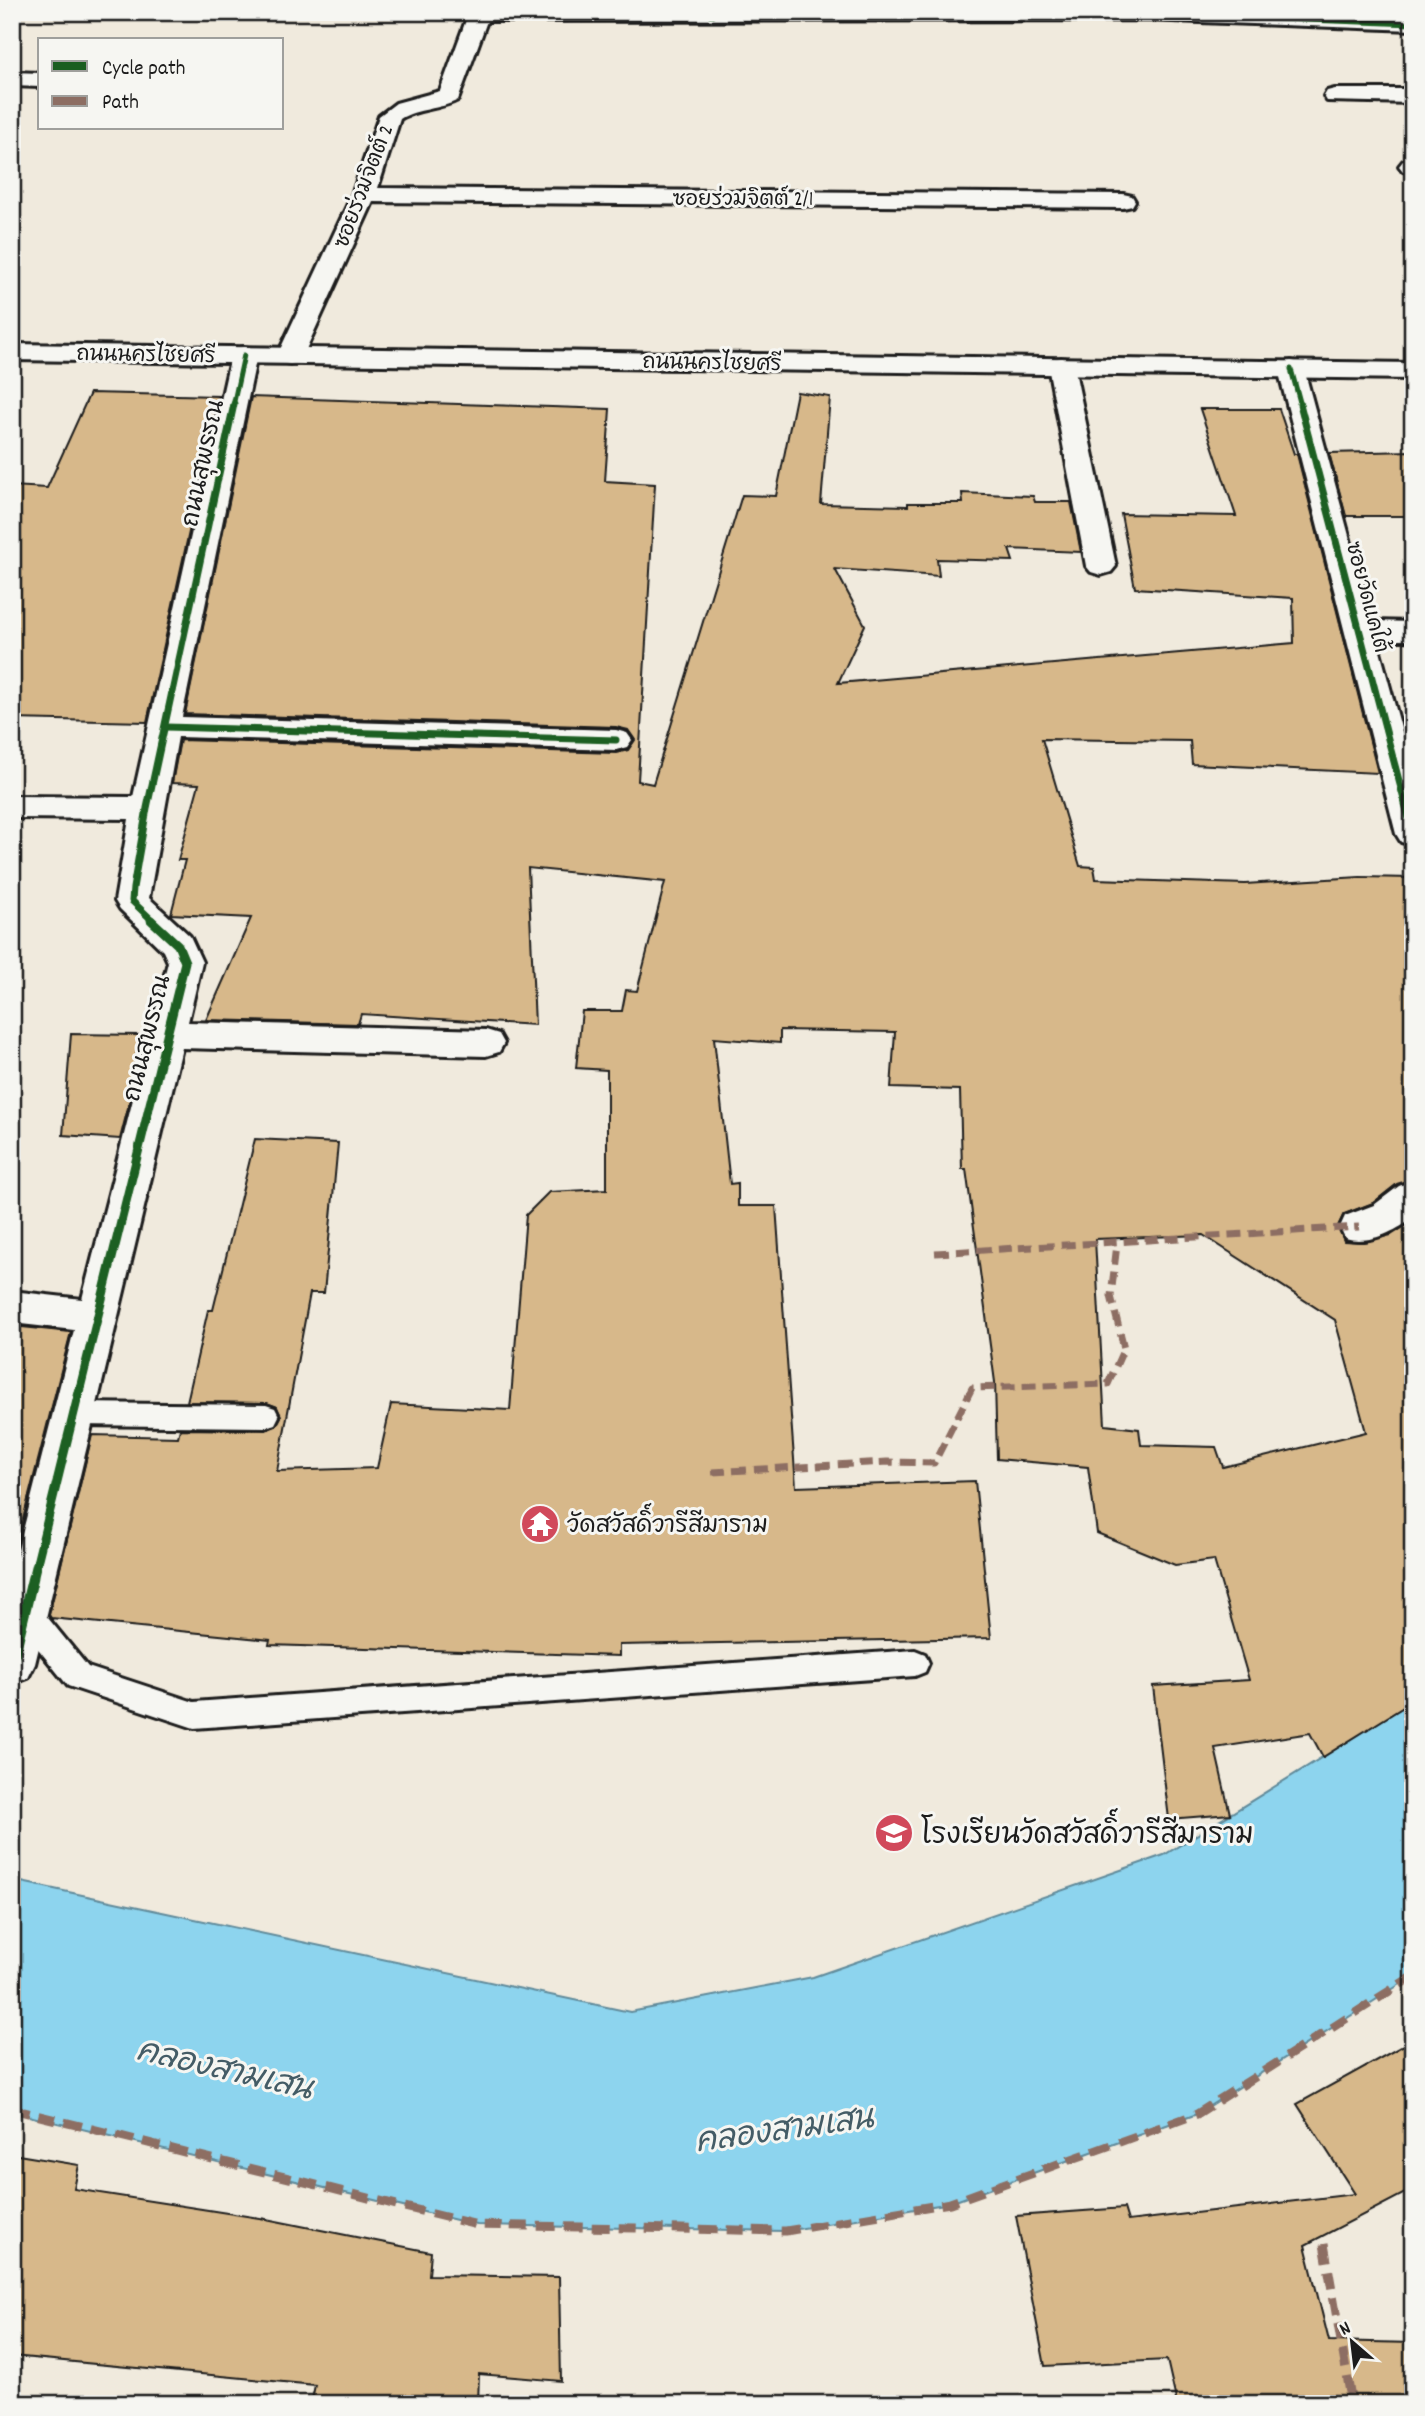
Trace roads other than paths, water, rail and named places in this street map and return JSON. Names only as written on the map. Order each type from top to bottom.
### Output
[{"type":"street","points":[[480,13],[1145,14],[1413,24]]},
{"type":"street","name":"ซอยร่วมจิตต์ 2","points":[[290,356],[364,195],[390,116],[396,110],[427,106],[441,102],[450,95],[480,13]]},
{"type":"street","points":[[12,79],[38,80]]},
{"type":"street","points":[[1335,96],[1413,96]]},
{"type":"street","name":"ซอยร่วมจิตต์ 2/1","points":[[364,195],[1123,201]]},
{"type":"street","name":"ถนนนครไชยศรี","points":[[12,352],[1413,371]]},
{"type":"street","name":"ถนนสุพรรณ","points":[[12,1664],[185,962],[178,946],[132,901],[147,808],[244,355]]},
{"type":"street","points":[[1061,366],[1101,566]]},
{"type":"street","name":"ซอยวัดแคใต้","points":[[1291,369],[1413,834]]},
{"type":"street","points":[[1358,631],[1413,631]]},
{"type":"street","points":[[166,727],[616,740]]},
{"type":"street","points":[[12,807],[147,808]]},
{"type":"street","points":[[167,1034],[486,1043]]},
{"type":"street","points":[[1359,1227],[1388,1216],[1413,1196]]},
{"type":"street","points":[[12,1307],[97,1317]]},
{"type":"lane","points":[[74,1414],[266,1416]]},
{"type":"lane","points":[[25,1611],[78,1677],[194,1714],[915,1663]]},
{"type":"water","name":"คลองสามเสน","points":[[1413,1701],[1413,1976],[1197,2114],[950,2203],[786,2231],[477,2225],[12,2112],[12,1880],[630,2012],[813,1977],[1164,1855]]},
{"type":"place","name":"วัดสวัสดิ์วารีสีมาราม","points":[[540,1524]]},
{"type":"place","name":"โรงเรียนวัดสวัสดิ์วารีสีมาราม","points":[[894,1833]]}]
